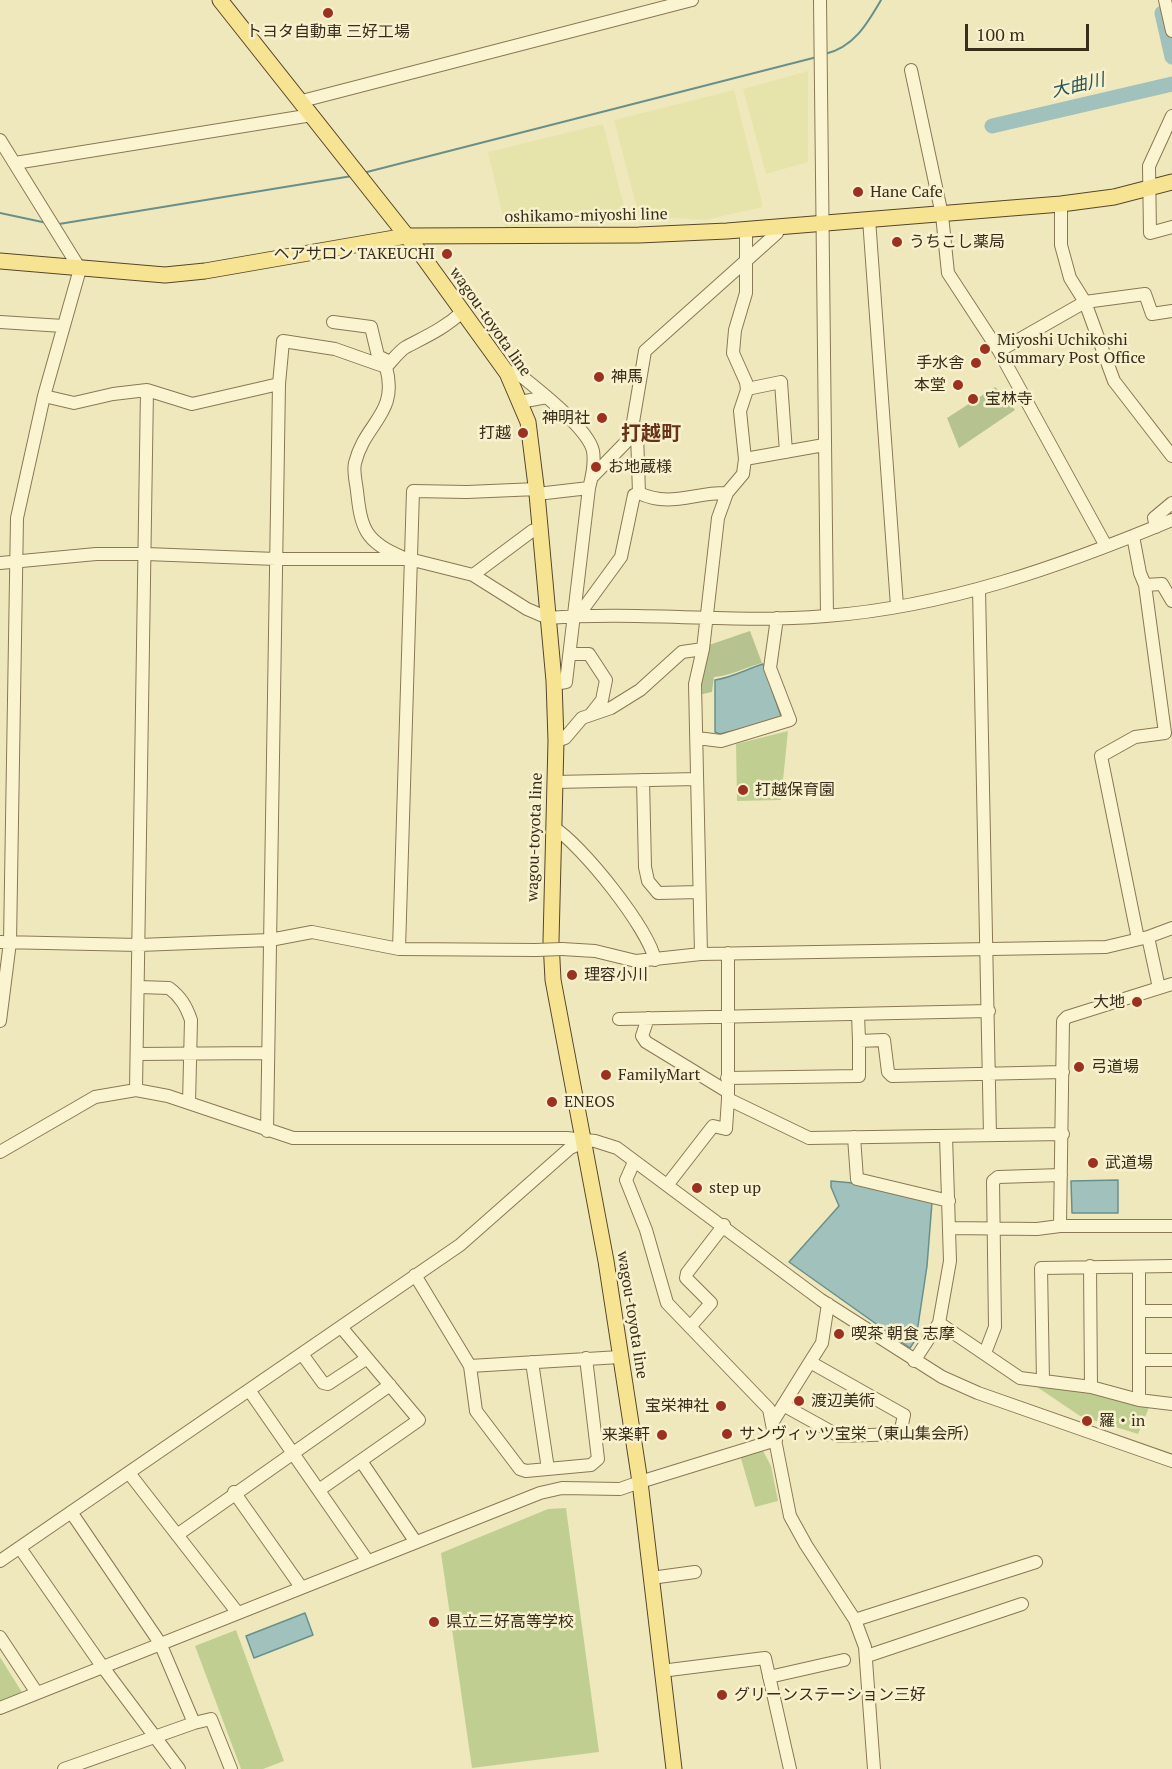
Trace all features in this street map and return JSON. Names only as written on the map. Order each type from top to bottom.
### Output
[{"type":"main road","name":"wagou-toyota line","points":[[220,0],[302,101],[406,236],[507,373],[528,422],[541,528],[554,684],[556,741],[551,941],[553,980],[584,1142],[640,1482],[674,1769]]},
{"type":"main road","name":"oshikamo-miyoshi line","points":[[0,261],[137,274],[190,273],[406,236],[639,235],[746,229],[1061,204],[1148,189],[1172,182]]},
{"type":"street","points":[[302,101],[692,0]]},
{"type":"street","points":[[820,0],[827,616]]},
{"type":"street","points":[[1165,0],[1172,31]]},
{"type":"street","points":[[910,70],[942,215],[948,273],[999,351],[1106,546]]},
{"type":"street","points":[[8,158],[312,115]]},
{"type":"street","points":[[1172,116],[1149,166],[1148,189],[1150,233],[1172,226]]},
{"type":"street","points":[[0,140],[8,158],[80,269],[44,396],[17,518],[5,942],[0,1021]]},
{"type":"street","points":[[1061,204],[1061,245],[1070,278],[1085,302],[1114,381],[1172,456]]},
{"type":"street","points":[[869,219],[897,606]]},
{"type":"street","points":[[597,463],[627,441],[632,428],[645,351],[777,233],[780,226]]},
{"type":"street","points":[[700,954],[695,684],[703,649],[716,528],[727,493],[743,474],[746,459],[740,411],[747,389],[733,353],[735,330],[746,293],[746,229]]},
{"type":"street","points":[[999,351],[1085,302],[1144,294],[1152,314],[1172,311]]},
{"type":"street","points":[[389,365],[405,347],[415,345],[445,327],[462,312]]},
{"type":"street","points":[[0,322],[63,326]]},
{"type":"street","points":[[333,322],[371,327],[378,356],[389,365],[392,386],[389,400],[366,435],[354,465],[361,522],[365,533],[380,545],[409,559],[473,575],[527,609],[548,618],[576,616],[777,618],[827,616],[897,606],[979,589],[1106,546],[1172,520]]},
{"type":"street","points":[[267,1131],[279,384],[283,341],[335,349],[389,365]]},
{"type":"street","points":[[507,373],[516,372],[547,397],[588,438],[597,463],[591,482],[566,682],[554,684]]},
{"type":"street","points":[[747,389],[781,382],[786,452]]},
{"type":"street","points":[[44,396],[74,403],[113,394],[147,390],[192,404],[279,384]]},
{"type":"street","points":[[136,1089],[147,390]]},
{"type":"street","points":[[520,402],[547,397]]},
{"type":"street","points":[[632,428],[637,434],[639,493]]},
{"type":"street","points":[[746,459],[824,445]]},
{"type":"street","points":[[399,949],[412,491],[537,492],[591,482]]},
{"type":"street","points":[[639,493],[650,498],[678,501],[708,493],[727,493]]},
{"type":"street","points":[[576,616],[621,557],[634,495],[639,493]]},
{"type":"street","points":[[1156,527],[1154,518],[1172,503]]},
{"type":"street","points":[[473,575],[532,531],[541,528]]},
{"type":"street","points":[[1133,536],[1140,573],[1145,585],[1165,734],[1136,737],[1101,756],[1143,938],[1159,988]]},
{"type":"street","points":[[0,563],[96,554],[409,559]]},
{"type":"street","points":[[1145,585],[1162,585],[1172,601]]},
{"type":"street","points":[[979,589],[990,1135]]},
{"type":"street","points":[[697,738],[721,741],[790,720],[770,668],[777,618]]},
{"type":"street","points":[[590,714],[611,708],[640,690],[682,652],[703,649]]},
{"type":"street","points":[[556,741],[565,738],[576,723],[590,714],[602,700],[606,680],[589,654],[570,654]]},
{"type":"street","points":[[555,782],[697,779]]},
{"type":"street","points":[[644,780],[645,867],[648,880],[658,893],[699,892]]},
{"type":"street","points":[[554,827],[563,833],[601,874],[652,945],[655,960]]},
{"type":"street","points":[[5,942],[140,945],[270,940],[301,933],[319,933],[369,945],[399,949],[562,949],[595,951],[636,961],[728,953],[1106,947],[1172,928]]},
{"type":"street","points":[[668,1184],[713,1126],[726,1129],[728,953]]},
{"type":"street","points":[[1060,1226],[1063,1021],[1067,1017],[1172,984]]},
{"type":"street","points":[[139,987],[169,988],[183,1002],[191,1020],[189,1103]]},
{"type":"street","points":[[619,1019],[989,1011]]},
{"type":"street","points":[[727,1078],[859,1076],[858,1014]]},
{"type":"street","points":[[648,1018],[642,1036],[646,1042],[728,1096],[808,1138],[1063,1134]]},
{"type":"street","points":[[859,1041],[884,1040],[888,1072],[892,1076],[1063,1072]]},
{"type":"street","points":[[137,1054],[267,1053]]},
{"type":"street","points":[[0,1152],[95,1097],[136,1089],[151,1091],[189,1103],[267,1131],[316,1140],[567,1138],[584,1142]]},
{"type":"street","points":[[914,1361],[939,1323],[950,1261],[946,1136]]},
{"type":"street","points":[[854,1137],[857,1179],[949,1201]]},
{"type":"street","points":[[0,1561],[477,1233],[570,1148],[584,1142],[595,1141],[617,1148],[828,1304],[914,1361],[978,1393],[1172,1461]]},
{"type":"street","points":[[634,1162],[626,1180],[646,1230],[667,1303],[769,1409],[790,1516],[806,1545],[855,1620],[867,1656],[874,1769]]},
{"type":"street","points":[[985,1353],[995,1327],[994,1178],[1061,1175]]},
{"type":"street","points":[[690,1327],[711,1304],[686,1278],[687,1273],[724,1225]]},
{"type":"street","points":[[950,1228],[1172,1226]]},
{"type":"street","points":[[1090,1266],[1091,1387]]},
{"type":"street","points":[[1043,1381],[1041,1268],[1172,1266]]},
{"type":"street","points":[[1139,1267],[1139,1400]]},
{"type":"street","points":[[415,1275],[470,1366],[476,1411],[520,1469],[526,1472],[591,1465],[598,1459],[586,1358]]},
{"type":"street","points":[[772,1423],[822,1343],[828,1304]]},
{"type":"street","points":[[1140,1311],[1172,1311]]},
{"type":"street","points":[[939,1323],[1020,1378],[1091,1387],[1139,1400],[1172,1404]]},
{"type":"street","points":[[319,1490],[419,1420],[341,1327]]},
{"type":"street","points":[[302,1354],[323,1383],[328,1384],[366,1359]]},
{"type":"street","points":[[470,1366],[620,1357]]},
{"type":"street","points":[[1140,1360],[1172,1360]]},
{"type":"street","points":[[532,1362],[548,1469]]},
{"type":"street","points":[[783,1404],[839,1436],[900,1434],[904,1415],[810,1362]]},
{"type":"street","points":[[177,1535],[234,1492],[390,1385]]},
{"type":"street","points":[[249,1390],[367,1560]]},
{"type":"street","points":[[0,1708],[540,1493],[562,1488],[620,1489],[776,1440]]},
{"type":"street","points":[[361,1461],[415,1541]]},
{"type":"street","points":[[129,1473],[237,1612]]},
{"type":"street","points":[[234,1492],[301,1587]]},
{"type":"street","points":[[71,1512],[160,1643],[194,1723]]},
{"type":"street","points":[[20,1548],[102,1666],[179,1769]]},
{"type":"street","points":[[855,1620],[1036,1562]]},
{"type":"street","points":[[651,1578],[695,1572]]},
{"type":"street","points":[[867,1656],[1022,1604]]},
{"type":"street","points":[[0,1637],[37,1693]]},
{"type":"street","points":[[661,1671],[765,1658],[790,1769]]},
{"type":"street","points":[[769,1677],[844,1660]]},
{"type":"street","points":[[64,1769],[211,1719],[231,1769]]},
{"type":"shaded area","points":[[808,71],[808,162],[766,174],[743,89]]},
{"type":"shaded area","points":[[734,90],[763,207],[705,220],[639,216],[614,120]]},
{"type":"shaded area","points":[[603,124],[626,214],[506,230],[488,152]]},
{"type":"green space","points":[[995,387],[1015,410],[959,448],[947,418]]},
{"type":"green space","points":[[750,631],[762,663],[714,677],[712,692],[698,695],[706,646]]},
{"type":"green space","points":[[788,731],[781,800],[737,801],[736,744]]},
{"type":"green space","points":[[1031,1383],[1091,1391],[1150,1405],[1138,1434],[1080,1416]]},
{"type":"green space","points":[[762,1449],[771,1466],[778,1501],[755,1507],[740,1455]]},
{"type":"green space","points":[[566,1508],[599,1752],[472,1768],[441,1553],[548,1509]]},
{"type":"green space","points":[[236,1630],[284,1761],[263,1769],[241,1769],[195,1646]]},
{"type":"green space","points":[[0,1657],[23,1694],[0,1703]]},
{"type":"water","points":[[763,664],[781,716],[778,720],[720,734],[715,732],[715,680]]},
{"type":"water","points":[[1118,1180],[1118,1213],[1072,1213],[1071,1181]]},
{"type":"water","points":[[831,1181],[864,1184],[932,1202],[927,1266],[916,1339],[910,1348],[789,1262],[839,1206],[831,1187]]},
{"type":"water","points":[[305,1613],[313,1635],[254,1658],[246,1636]]},
{"type":"waterway","points":[[825,54],[835,51],[852,40],[865,26],[881,0]]},
{"type":"waterway","name":"大曲川","points":[[1162,13],[1172,57]]},
{"type":"waterway","points":[[363,173],[817,57]]},
{"type":"waterway","name":"大曲川","points":[[992,126],[1172,84]]},
{"type":"waterway","points":[[59,224],[352,176]]},
{"type":"waterway","points":[[0,213],[47,223]]},
{"type":"place","name":"トヨタ自動車 三好工場","points":[[328,13]]},
{"type":"place","name":"Hane Cafe","points":[[858,192]]},
{"type":"place","name":"うちこし薬局","points":[[897,242]]},
{"type":"place","name":"ヘアサロン TAKEUCHI","points":[[447,254]]},
{"type":"place","name":"Miyoshi Uchikoshi Summary Post Office","points":[[985,349]]},
{"type":"place","name":"手水舎","points":[[976,363]]},
{"type":"place","name":"神馬","points":[[599,377]]},
{"type":"place","name":"本堂","points":[[958,385]]},
{"type":"place","name":"宝林寺","points":[[973,399]]},
{"type":"place","name":"神明社","points":[[602,418]]},
{"type":"place","name":"打越","points":[[523,433]]},
{"type":"place","name":"お地蔵様","points":[[596,467]]},
{"type":"place","name":"打越保育園","points":[[743,790]]},
{"type":"place","name":"理容小川","points":[[572,975]]},
{"type":"place","name":"大地","points":[[1137,1002]]},
{"type":"place","name":"弓道場","points":[[1079,1067]]},
{"type":"place","name":"FamilyMart","points":[[606,1075]]},
{"type":"place","name":"ENEOS","points":[[552,1102]]},
{"type":"place","name":"武道場","points":[[1093,1163]]},
{"type":"place","name":"step up","points":[[697,1188]]},
{"type":"place","name":"喫茶 朝食 志摩","points":[[839,1334]]},
{"type":"place","name":"渡辺美術","points":[[799,1401]]},
{"type":"place","name":"宝栄神社","points":[[721,1406]]},
{"type":"place","name":"羅・in","points":[[1087,1421]]},
{"type":"place","name":"サンヴィッツ宝栄（東山集会所）","points":[[727,1434]]},
{"type":"place","name":"来楽軒","points":[[662,1435]]},
{"type":"place","name":"県立三好高等学校","points":[[434,1622]]},
{"type":"place","name":"グリーンステーション三好","points":[[722,1695]]},
{"type":"district","name":"打越町","points":[[651,434]]}]
